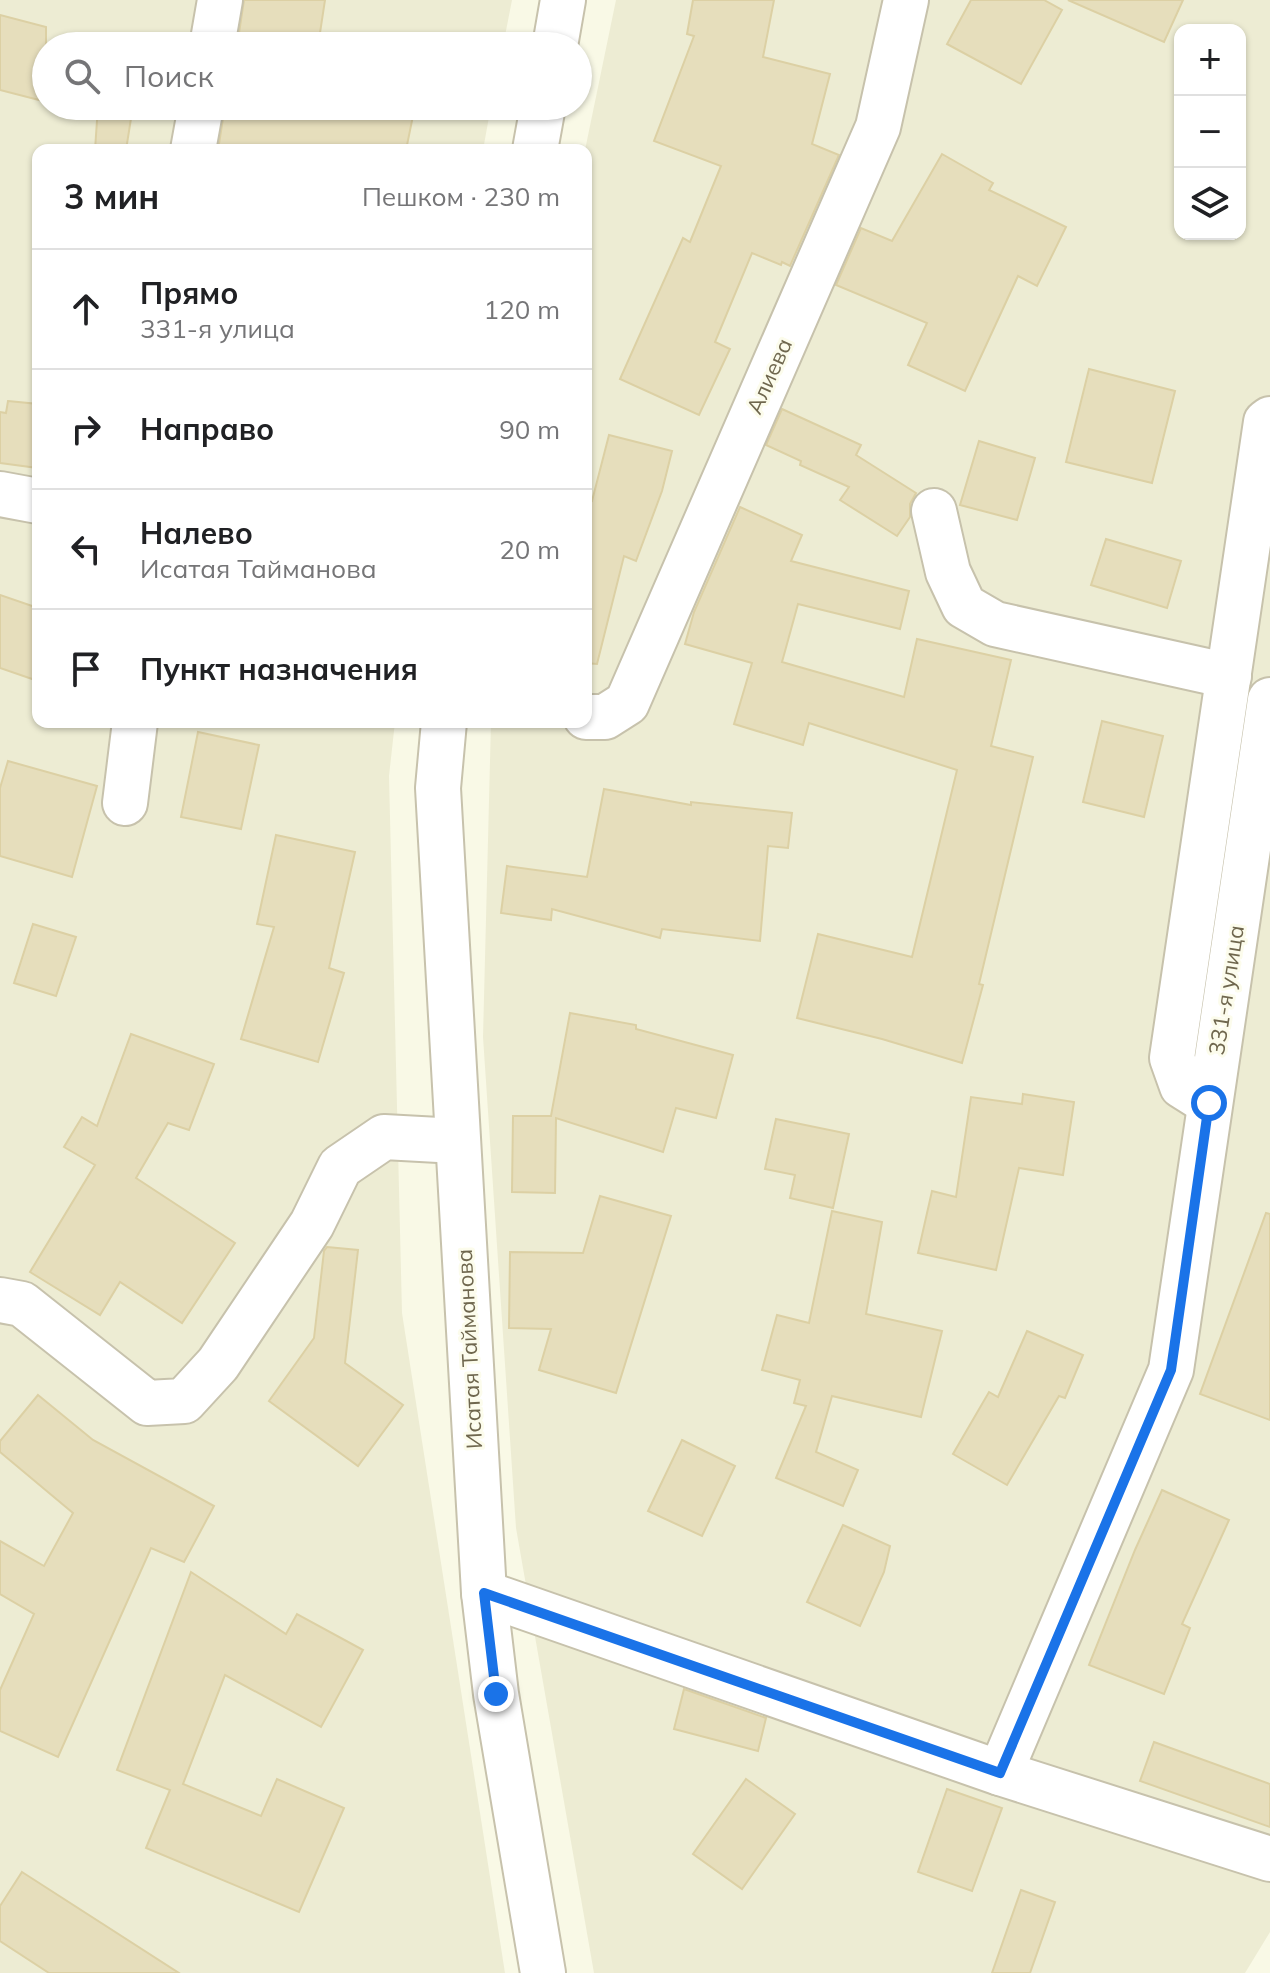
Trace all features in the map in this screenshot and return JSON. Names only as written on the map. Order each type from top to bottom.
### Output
[{"type":"street","points":[[214,32],[220,0]]},
{"type":"street","points":[[557,32],[563,0]]},
{"type":"street","name":"Алиева","points":[[592,717],[605,717],[627,703],[878,127],[906,0]]},
{"type":"street","points":[[194,144],[198,120]]},
{"type":"street","points":[[536,144],[540,120]]},
{"type":"street","points":[[1209,1103],[1182,1086],[1172,1058],[1266,422],[1270,419]]},
{"type":"street","points":[[0,494],[32,500]]},
{"type":"street","points":[[934,511],[948,572],[964,606],[995,624],[1229,676]]},
{"type":"street","name":"331-я улица","points":[[1000,1773],[1171,1370],[1270,700]]},
{"type":"street","points":[[125,803],[134,728]]},
{"type":"street","name":"Исатая Тайманова","points":[[443,728],[438,788],[484,1593],[496,1694],[543,1973]]},
{"type":"street","points":[[1217,756],[1260,764]]},
{"type":"street","points":[[0,1300],[22,1304],[147,1403],[184,1401],[218,1364],[304,1237],[340,1167],[384,1137],[457,1141]]},
{"type":"street","points":[[484,1593],[1000,1773],[1270,1859]]},
{"type":"shaded area","points":[[0,0],[512,0],[506,32],[32,32],[32,120],[488,120],[484,144],[32,144],[32,728],[394,728],[389,776],[402,1313],[505,1973],[0,1973]]},
{"type":"shaded area","points":[[616,0],[1270,0],[1270,1932],[1245,1973],[594,1973],[516,1528],[483,1037],[491,728],[592,728],[592,144],[586,144]]},
{"type":"building","points":[[244,0],[325,0],[320,32],[239,32]]},
{"type":"building","points":[[693,0],[774,0],[763,57],[830,74],[812,144],[839,155],[790,266],[752,253],[715,342],[730,349],[699,415],[620,379],[683,238],[690,242],[721,166],[654,141],[694,36],[687,34]]},
{"type":"building","points":[[971,0],[1044,0],[1062,10],[1021,84],[947,44]]},
{"type":"building","points":[[1068,0],[1183,0],[1164,42]]},
{"type":"building","points":[[0,15],[46,27],[46,32],[32,32],[32,98],[0,90]]},
{"type":"building","points":[[97,120],[131,120],[127,144],[95,144]]},
{"type":"building","points":[[223,120],[412,120],[407,144],[219,144]]},
{"type":"building","points":[[942,154],[993,183],[989,190],[1066,227],[1037,286],[1018,276],[965,391],[908,365],[927,323],[836,285],[861,228],[892,241]]},
{"type":"building","points":[[1089,369],[1175,391],[1152,483],[1066,462]]},
{"type":"building","points":[[8,401],[32,403],[32,467],[0,463],[0,412],[6,413]]},
{"type":"building","points":[[782,409],[861,445],[856,455],[916,493],[910,504],[910,517],[897,536],[840,500],[849,487],[800,465],[801,461],[766,445]]},
{"type":"building","points":[[609,435],[672,451],[662,491],[636,561],[624,556],[597,664],[592,664],[592,501]]},
{"type":"building","points":[[979,441],[1035,458],[1017,520],[960,505]]},
{"type":"building","points":[[740,507],[802,535],[791,561],[909,591],[900,629],[798,604],[782,662],[904,697],[917,639],[1011,660],[991,746],[1033,757],[979,984],[983,985],[962,1063],[797,1018],[818,934],[912,957],[957,770],[809,723],[803,745],[734,724],[752,663],[685,644],[694,612]]},
{"type":"building","points":[[1106,539],[1181,561],[1167,608],[1091,585]]},
{"type":"building","points":[[0,595],[32,606],[32,679],[0,668]]},
{"type":"building","points":[[1102,721],[1163,736],[1144,817],[1083,802]]},
{"type":"building","points":[[198,732],[259,745],[241,829],[181,817]]},
{"type":"building","points":[[8,761],[97,786],[72,877],[0,856],[0,788]]},
{"type":"building","points":[[604,789],[691,805],[691,802],[792,813],[788,848],[768,846],[760,941],[662,929],[660,938],[552,909],[551,920],[501,913],[507,866],[587,877]]},
{"type":"building","points":[[276,835],[355,852],[329,968],[344,973],[318,1062],[241,1039],[274,927],[257,924]]},
{"type":"building","points":[[33,924],[76,937],[56,996],[14,983]]},
{"type":"building","points":[[570,1013],[636,1025],[636,1029],[733,1055],[716,1118],[676,1108],[663,1152],[556,1118],[555,1193],[512,1192],[513,1116],[551,1116]]},
{"type":"building","points":[[131,1034],[214,1064],[189,1130],[168,1123],[136,1178],[235,1243],[182,1323],[120,1282],[100,1315],[30,1272],[95,1165],[64,1147],[82,1117],[97,1126]]},
{"type":"building","points":[[1023,1094],[1074,1102],[1063,1175],[1019,1168],[996,1270],[918,1253],[932,1191],[956,1197],[971,1097],[1022,1104]]},
{"type":"building","points":[[776,1119],[849,1134],[833,1208],[790,1198],[795,1175],[765,1169]]},
{"type":"building","points":[[600,1196],[671,1216],[616,1393],[539,1370],[551,1329],[509,1328],[510,1252],[583,1253]]},
{"type":"building","points":[[832,1211],[882,1222],[866,1314],[942,1331],[921,1417],[832,1396],[816,1452],[858,1470],[843,1506],[776,1478],[806,1406],[794,1403],[800,1380],[762,1370],[777,1315],[809,1323]]},
{"type":"building","points":[[1266,1213],[1270,1214],[1270,1420],[1200,1394]]},
{"type":"building","points":[[327,1247],[358,1250],[345,1363],[403,1405],[358,1466],[269,1401],[314,1338],[324,1251]]},
{"type":"building","points":[[1027,1331],[1083,1355],[1065,1398],[1059,1396],[1007,1485],[953,1454],[989,1392],[998,1397]]},
{"type":"building","points":[[38,1395],[93,1440],[214,1506],[184,1562],[151,1548],[58,1757],[0,1731],[0,1690],[34,1614],[0,1594],[0,1541],[44,1566],[73,1513],[0,1452],[0,1441]]},
{"type":"building","points":[[682,1440],[735,1466],[702,1536],[648,1511]]},
{"type":"building","points":[[1162,1490],[1229,1520],[1182,1624],[1190,1628],[1164,1694],[1089,1665]]},
{"type":"building","points":[[843,1525],[890,1546],[884,1572],[860,1626],[807,1602]]},
{"type":"building","points":[[191,1572],[286,1634],[297,1614],[363,1650],[321,1727],[225,1675],[183,1784],[261,1816],[277,1779],[344,1808],[299,1912],[146,1848],[170,1790],[117,1770]]},
{"type":"building","points":[[684,1689],[766,1718],[758,1751],[674,1729]]},
{"type":"building","points":[[1154,1742],[1270,1784],[1270,1827],[1140,1781]]},
{"type":"building","points":[[746,1779],[795,1814],[742,1889],[693,1854]]},
{"type":"building","points":[[947,1789],[1002,1808],[972,1891],[918,1872]]},
{"type":"building","points":[[22,1872],[179,1973],[49,1973],[0,1941],[0,1906]]},
{"type":"building","points":[[1021,1890],[1055,1902],[1030,1973],[992,1973]]},
{"type":"route","points":[[496,1694],[484,1593],[1000,1773],[1171,1370],[1209,1103]]}]
